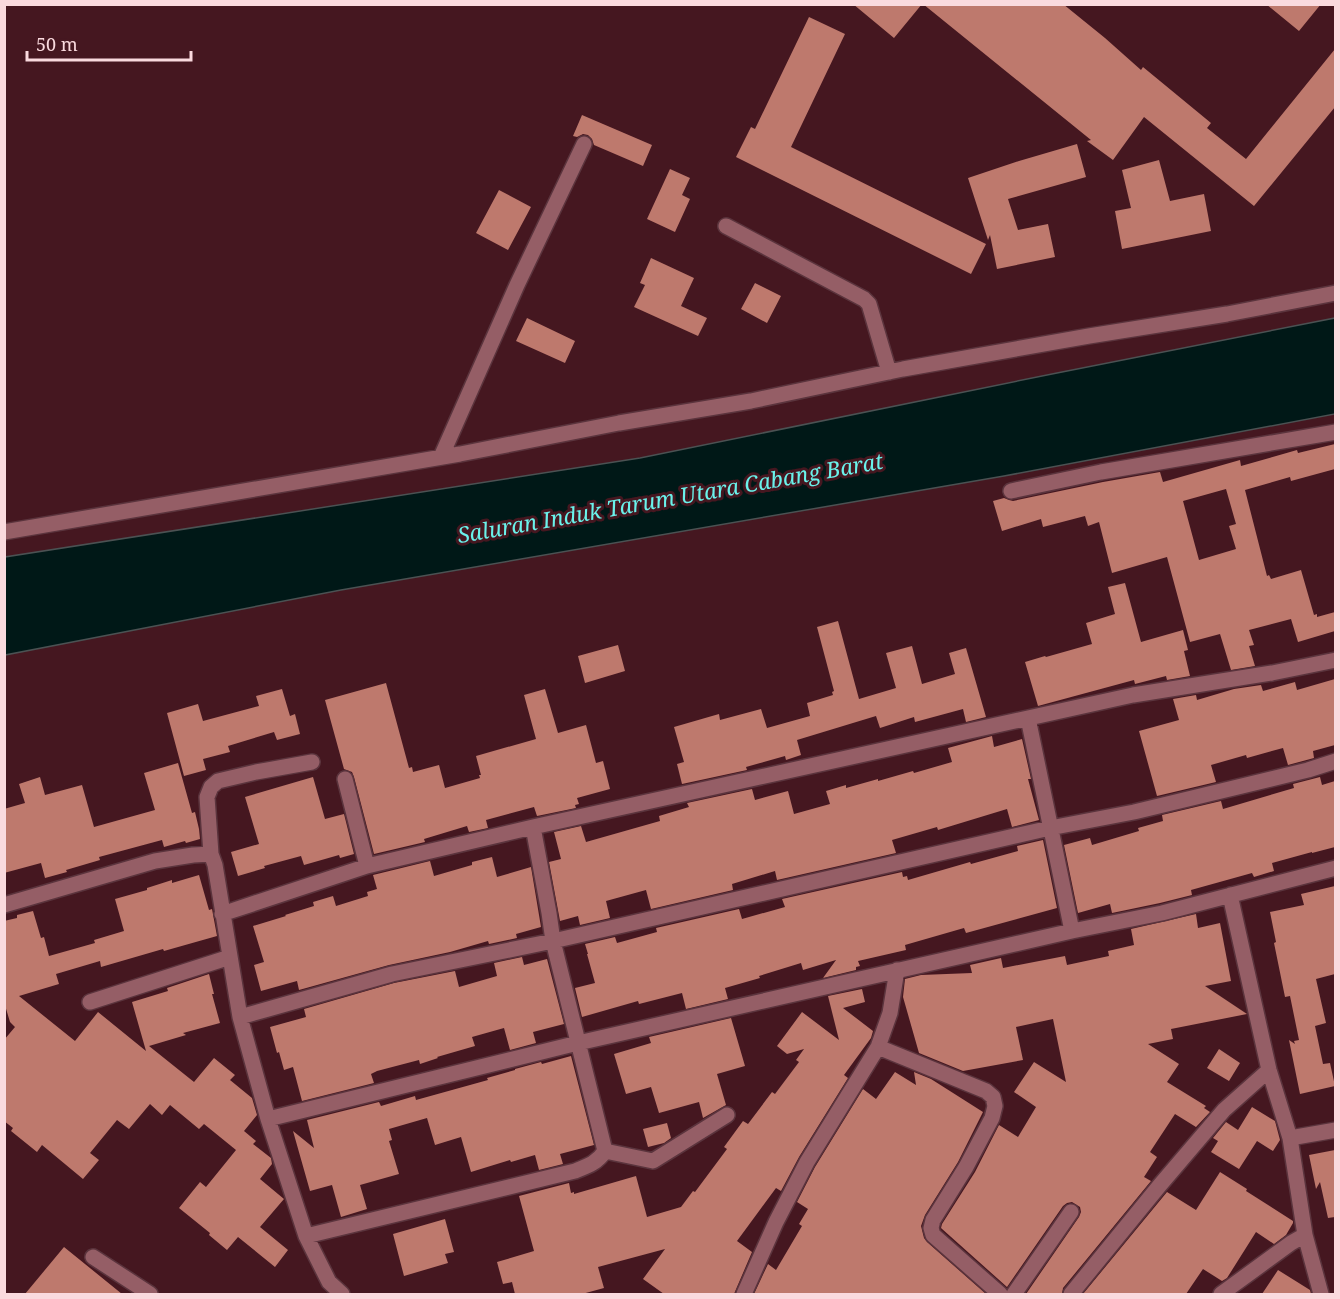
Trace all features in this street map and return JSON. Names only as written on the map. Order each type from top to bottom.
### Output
[{"type":"street","points":[[441,457],[517,285],[584,144]]},
{"type":"street","points":[[726,226],[864,299],[869,304],[889,372]]},
{"type":"street","points":[[4,532],[441,457],[889,372],[1227,314],[1335,293]]},
{"type":"street","points":[[1011,491],[1101,472],[1335,432]]},
{"type":"street","points":[[222,914],[368,866],[533,827],[1132,694],[1272,673],[1335,660]]},
{"type":"street","points":[[1028,718],[1072,931]]},
{"type":"street","points":[[240,1017],[392,974],[552,941],[1050,828],[1134,812],[1308,770],[1335,761]]},
{"type":"street","points":[[312,762],[218,781],[211,787],[207,797],[211,854],[240,1017],[268,1119],[306,1236],[329,1282],[342,1294]]},
{"type":"street","points":[[345,779],[368,866]]},
{"type":"street","points":[[306,1236],[575,1171],[600,1159],[605,1151],[552,941],[533,827]]},
{"type":"street","points":[[4,905],[155,861],[211,854]]},
{"type":"street","points":[[268,1119],[578,1043],[1072,931],[1162,913],[1335,868]]},
{"type":"street","points":[[1230,896],[1269,1070],[1290,1138],[1305,1235],[1321,1294]]},
{"type":"street","points":[[90,1002],[230,957]]},
{"type":"street","points":[[744,1294],[807,1162],[878,1047],[890,1013],[897,970]]},
{"type":"street","points":[[878,1047],[986,1091],[993,1097],[995,1106],[992,1118],[966,1167],[933,1220],[931,1228],[933,1235],[997,1294]]},
{"type":"street","points":[[1071,1294],[1224,1110],[1269,1070]]},
{"type":"street","points":[[605,1151],[653,1161],[728,1115]]},
{"type":"street","points":[[1290,1138],[1335,1130]]},
{"type":"street","points":[[1014,1294],[1071,1212]]},
{"type":"street","points":[[1221,1294],[1305,1235]]},
{"type":"street","points":[[93,1257],[150,1294]]},
{"type":"water","name":"Saluran Induk Tarum Utara Cabang Barat","points":[[1335,318],[1335,414],[1004,476],[341,590],[5,655],[5,557],[640,458]]},
{"type":"building","points":[[853,4],[922,4],[894,38]]},
{"type":"building","points":[[923,4],[1063,4],[1141,70],[1143,67],[1211,123],[1207,128],[1246,159],[1335,49],[1335,107],[1254,206],[1144,117],[1113,160],[1087,141],[1091,140]]},
{"type":"building","points":[[1266,4],[1321,4],[1299,31]]},
{"type":"building","points":[[809,17],[845,34],[791,147],[986,244],[971,274],[736,157],[751,127],[755,129]]},
{"type":"building","points":[[582,115],[652,145],[643,166],[594,145],[588,135],[573,136]]},
{"type":"building","points":[[1077,144],[1086,177],[1008,199],[1018,230],[1048,224],[1055,257],[997,269],[990,235],[988,240],[968,178]]},
{"type":"building","points":[[1159,160],[1170,201],[1204,194],[1211,231],[1122,249],[1115,211],[1131,208],[1122,170]]},
{"type":"building","points":[[670,169],[690,178],[682,195],[690,199],[675,232],[647,219]]},
{"type":"building","points":[[499,190],[531,207],[508,250],[476,233]]},
{"type":"building","points":[[651,258],[694,278],[681,306],[707,318],[698,336],[634,307],[645,285],[640,283]]},
{"type":"building","points":[[755,283],[781,296],[767,323],[741,309]]},
{"type":"building","points":[[527,318],[575,341],[565,363],[516,341]]},
{"type":"building","points":[[1335,444],[1335,469],[1291,481],[1290,477],[1245,490],[1267,576],[1269,575],[1271,579],[1301,570],[1314,615],[1317,614],[1317,617],[1335,612],[1335,631],[1298,642],[1291,619],[1249,630],[1254,645],[1249,646],[1255,666],[1231,670],[1220,634],[1190,642],[1167,557],[1112,573],[1099,522],[1088,526],[1085,516],[1043,527],[1041,519],[1002,531],[993,501],[1004,498],[1013,501],[1160,472],[1163,482],[1240,460],[1241,466],[1297,450],[1298,453]],"holes":[[[1226,489],[1236,524],[1229,526],[1236,549],[1199,560],[1183,501]]]},
{"type":"building","points":[[1125,583],[1141,642],[1183,630],[1188,650],[1184,651],[1190,676],[1167,680],[1166,676],[1135,684],[1134,680],[1038,706],[1025,662],[1092,644],[1086,623],[1115,614],[1108,587]]},
{"type":"building","points":[[838,621],[859,699],[896,688],[886,653],[912,646],[922,684],[955,674],[949,653],[966,648],[986,717],[966,722],[963,709],[915,722],[914,717],[880,728],[876,716],[797,740],[801,755],[786,760],[785,756],[746,767],[747,770],[682,784],[677,764],[684,762],[674,727],[719,714],[720,720],[761,709],[767,728],[810,716],[807,703],[833,695],[834,691],[817,627]]},
{"type":"building","points":[[618,645],[625,671],[585,683],[578,656]]},
{"type":"building","points":[[1335,679],[1335,745],[1313,751],[1314,758],[1288,765],[1283,748],[1211,765],[1216,782],[1157,796],[1139,731],[1179,720],[1173,699],[1196,695],[1197,700],[1234,689],[1261,685],[1263,691],[1295,682],[1297,690]]},
{"type":"building","points":[[386,683],[409,768],[412,767],[413,772],[439,765],[445,788],[480,778],[476,756],[536,739],[524,695],[545,689],[558,733],[586,725],[596,763],[603,761],[610,789],[577,798],[579,804],[575,805],[576,808],[537,816],[534,807],[486,820],[488,828],[469,832],[467,826],[424,839],[425,842],[374,854],[354,777],[352,772],[344,769],[325,700]]},
{"type":"building","points":[[282,689],[290,716],[295,714],[300,734],[277,740],[274,732],[228,746],[230,752],[203,759],[206,770],[184,776],[167,713],[198,704],[203,721],[259,706],[256,696]]},
{"type":"building","points":[[992,736],[994,747],[1022,739],[1031,779],[1028,779],[1039,820],[1012,827],[1007,809],[938,830],[937,827],[892,840],[896,853],[777,880],[775,871],[732,884],[733,890],[651,909],[646,890],[606,901],[610,918],[580,925],[578,916],[560,921],[549,862],[561,859],[554,832],[581,826],[586,842],[660,821],[659,816],[689,807],[687,803],[752,789],[755,800],[788,791],[794,814],[830,804],[826,791],[846,785],[846,788],[878,779],[878,781],[913,771],[914,773],[952,762],[948,748]]},
{"type":"building","points":[[178,763],[192,813],[195,812],[200,839],[164,847],[162,840],[99,857],[100,860],[45,878],[41,863],[4,873],[4,809],[25,803],[19,784],[40,777],[45,795],[82,785],[94,827],[155,810],[144,773]]},
{"type":"building","points":[[313,777],[325,819],[344,814],[354,854],[340,858],[339,855],[304,865],[301,856],[238,876],[231,852],[259,844],[245,797]]},
{"type":"building","points":[[1320,777],[1322,785],[1335,781],[1335,847],[1272,863],[1274,871],[1254,877],[1252,873],[1191,890],[1192,895],[1112,913],[1110,904],[1078,913],[1064,845],[1090,838],[1092,845],[1163,821],[1162,815],[1221,801],[1223,809],[1294,788],[1293,784]]},
{"type":"building","points":[[1043,840],[1057,908],[966,933],[964,928],[905,945],[906,950],[858,961],[860,966],[856,967],[856,970],[823,978],[836,960],[803,970],[801,963],[759,976],[760,978],[725,988],[728,999],[686,1009],[682,993],[639,1004],[638,1001],[582,1017],[575,988],[595,983],[585,944],[615,937],[617,943],[657,932],[656,928],[739,909],[742,919],[785,907],[782,899],[902,872],[903,877],[907,876],[908,880],[1018,851],[1017,846]]},
{"type":"building","points":[[492,857],[497,877],[531,867],[541,927],[516,934],[517,938],[489,944],[488,941],[299,990],[297,981],[261,991],[254,965],[264,962],[253,926],[314,906],[313,902],[333,896],[336,906],[368,896],[367,892],[377,889],[373,875],[430,861],[434,876]]},
{"type":"building","points":[[199,875],[209,910],[212,909],[217,936],[101,967],[100,961],[56,974],[59,984],[19,996],[75,1041],[98,1012],[146,1051],[132,1002],[168,991],[167,988],[209,974],[220,1023],[183,1033],[186,1035],[149,1046],[194,1082],[214,1058],[235,1075],[230,1080],[252,1098],[257,1115],[244,1131],[256,1141],[253,1144],[271,1158],[272,1164],[260,1179],[284,1199],[260,1227],[288,1250],[275,1267],[238,1237],[227,1250],[179,1208],[200,1182],[206,1187],[236,1150],[204,1124],[199,1129],[170,1105],[162,1115],[150,1104],[129,1129],[117,1120],[90,1153],[99,1160],[83,1179],[42,1145],[37,1152],[11,1131],[13,1128],[4,1121],[4,1040],[15,1027],[10,1022],[4,1002],[4,921],[33,911],[49,956],[95,943],[94,940],[124,931],[115,899],[172,880],[172,883]]},
{"type":"building","points":[[1335,886],[1335,974],[1316,979],[1326,1023],[1315,1026],[1323,1064],[1330,1063],[1335,1086],[1300,1094],[1289,1040],[1295,1044],[1294,1041],[1299,1040],[1290,996],[1285,997],[1270,912],[1304,905],[1301,894]]},
{"type":"building","points":[[1196,914],[1198,928],[1220,923],[1231,981],[1205,986],[1247,1014],[1171,1029],[1173,1039],[1148,1044],[1179,1064],[1167,1082],[1206,1106],[1204,1108],[1210,1112],[1196,1127],[1175,1114],[1150,1152],[1157,1157],[1144,1177],[1151,1181],[1063,1288],[1062,1294],[1026,1294],[1079,1217],[1080,1207],[1072,1202],[1063,1206],[1007,1287],[941,1228],[975,1172],[999,1125],[1018,1137],[1036,1107],[1014,1092],[1034,1062],[1066,1082],[1053,1019],[1016,1027],[1023,1060],[963,1071],[919,1053],[903,997],[905,979],[921,975],[972,973],[970,965],[1001,958],[1003,968],[1065,956],[1067,965],[1109,956],[1108,951],[1134,945],[1131,929]]},
{"type":"building","points":[[522,957],[524,965],[547,959],[564,1024],[533,1032],[536,1043],[510,1050],[504,1028],[472,1037],[475,1046],[420,1064],[419,1060],[377,1071],[371,1074],[374,1083],[302,1101],[293,1067],[284,1070],[270,1027],[306,1017],[304,1009],[394,983],[455,971],[459,987],[497,976],[494,963]]},
{"type":"building","points":[[862,989],[865,1002],[843,1008],[873,1031],[871,1038],[844,1075],[848,1078],[799,1157],[781,1191],[776,1188],[737,1241],[752,1252],[734,1294],[664,1294],[643,1279],[665,1249],[598,1267],[604,1288],[582,1294],[515,1294],[512,1282],[503,1284],[497,1262],[534,1251],[519,1196],[569,1183],[571,1193],[574,1192],[574,1194],[636,1176],[647,1217],[681,1207],[727,1149],[724,1147],[743,1121],[748,1124],[799,1062],[796,1060],[804,1049],[787,1054],[777,1046],[802,1012],[839,1040],[828,996]]},
{"type":"building","points":[[731,1018],[745,1066],[717,1074],[726,1105],[703,1118],[699,1102],[659,1113],[651,1087],[626,1094],[614,1054],[651,1043],[649,1037]]},
{"type":"building","points":[[1219,1049],[1240,1063],[1229,1081],[1207,1068]]},
{"type":"building","points":[[571,1056],[594,1145],[560,1154],[563,1164],[539,1170],[535,1155],[471,1172],[461,1137],[435,1145],[427,1118],[389,1129],[392,1140],[389,1141],[399,1174],[360,1185],[367,1209],[341,1217],[332,1185],[310,1191],[293,1131],[314,1148],[307,1120],[379,1102],[381,1106],[415,1096],[416,1100],[488,1080],[487,1078],[515,1069]]},
{"type":"building","points":[[895,1072],[916,1085],[914,1072],[931,1079],[983,1112],[958,1162],[925,1215],[921,1226],[927,1242],[986,1294],[754,1294],[768,1264],[776,1270],[802,1226],[799,1224],[808,1209],[797,1202],[815,1167],[863,1089],[876,1099]]},
{"type":"building","points":[[1252,1107],[1275,1121],[1280,1140],[1273,1151],[1257,1141],[1239,1169],[1211,1152],[1218,1141],[1213,1138],[1226,1122],[1238,1130]]},
{"type":"building","points":[[667,1123],[671,1138],[664,1143],[648,1147],[643,1129]]},
{"type":"building","points":[[1335,1150],[1335,1217],[1328,1218],[1320,1182],[1316,1189],[1309,1155]]},
{"type":"building","points":[[1220,1172],[1293,1221],[1286,1235],[1274,1244],[1256,1232],[1227,1278],[1222,1281],[1203,1269],[1186,1294],[1083,1294],[1167,1192],[1196,1210]]},
{"type":"building","points":[[445,1219],[454,1252],[445,1254],[448,1263],[404,1276],[393,1234]]},
{"type":"building","points":[[64,1247],[122,1294],[25,1294]]},
{"type":"building","points":[[1278,1270],[1310,1290],[1311,1294],[1262,1294]]}]
